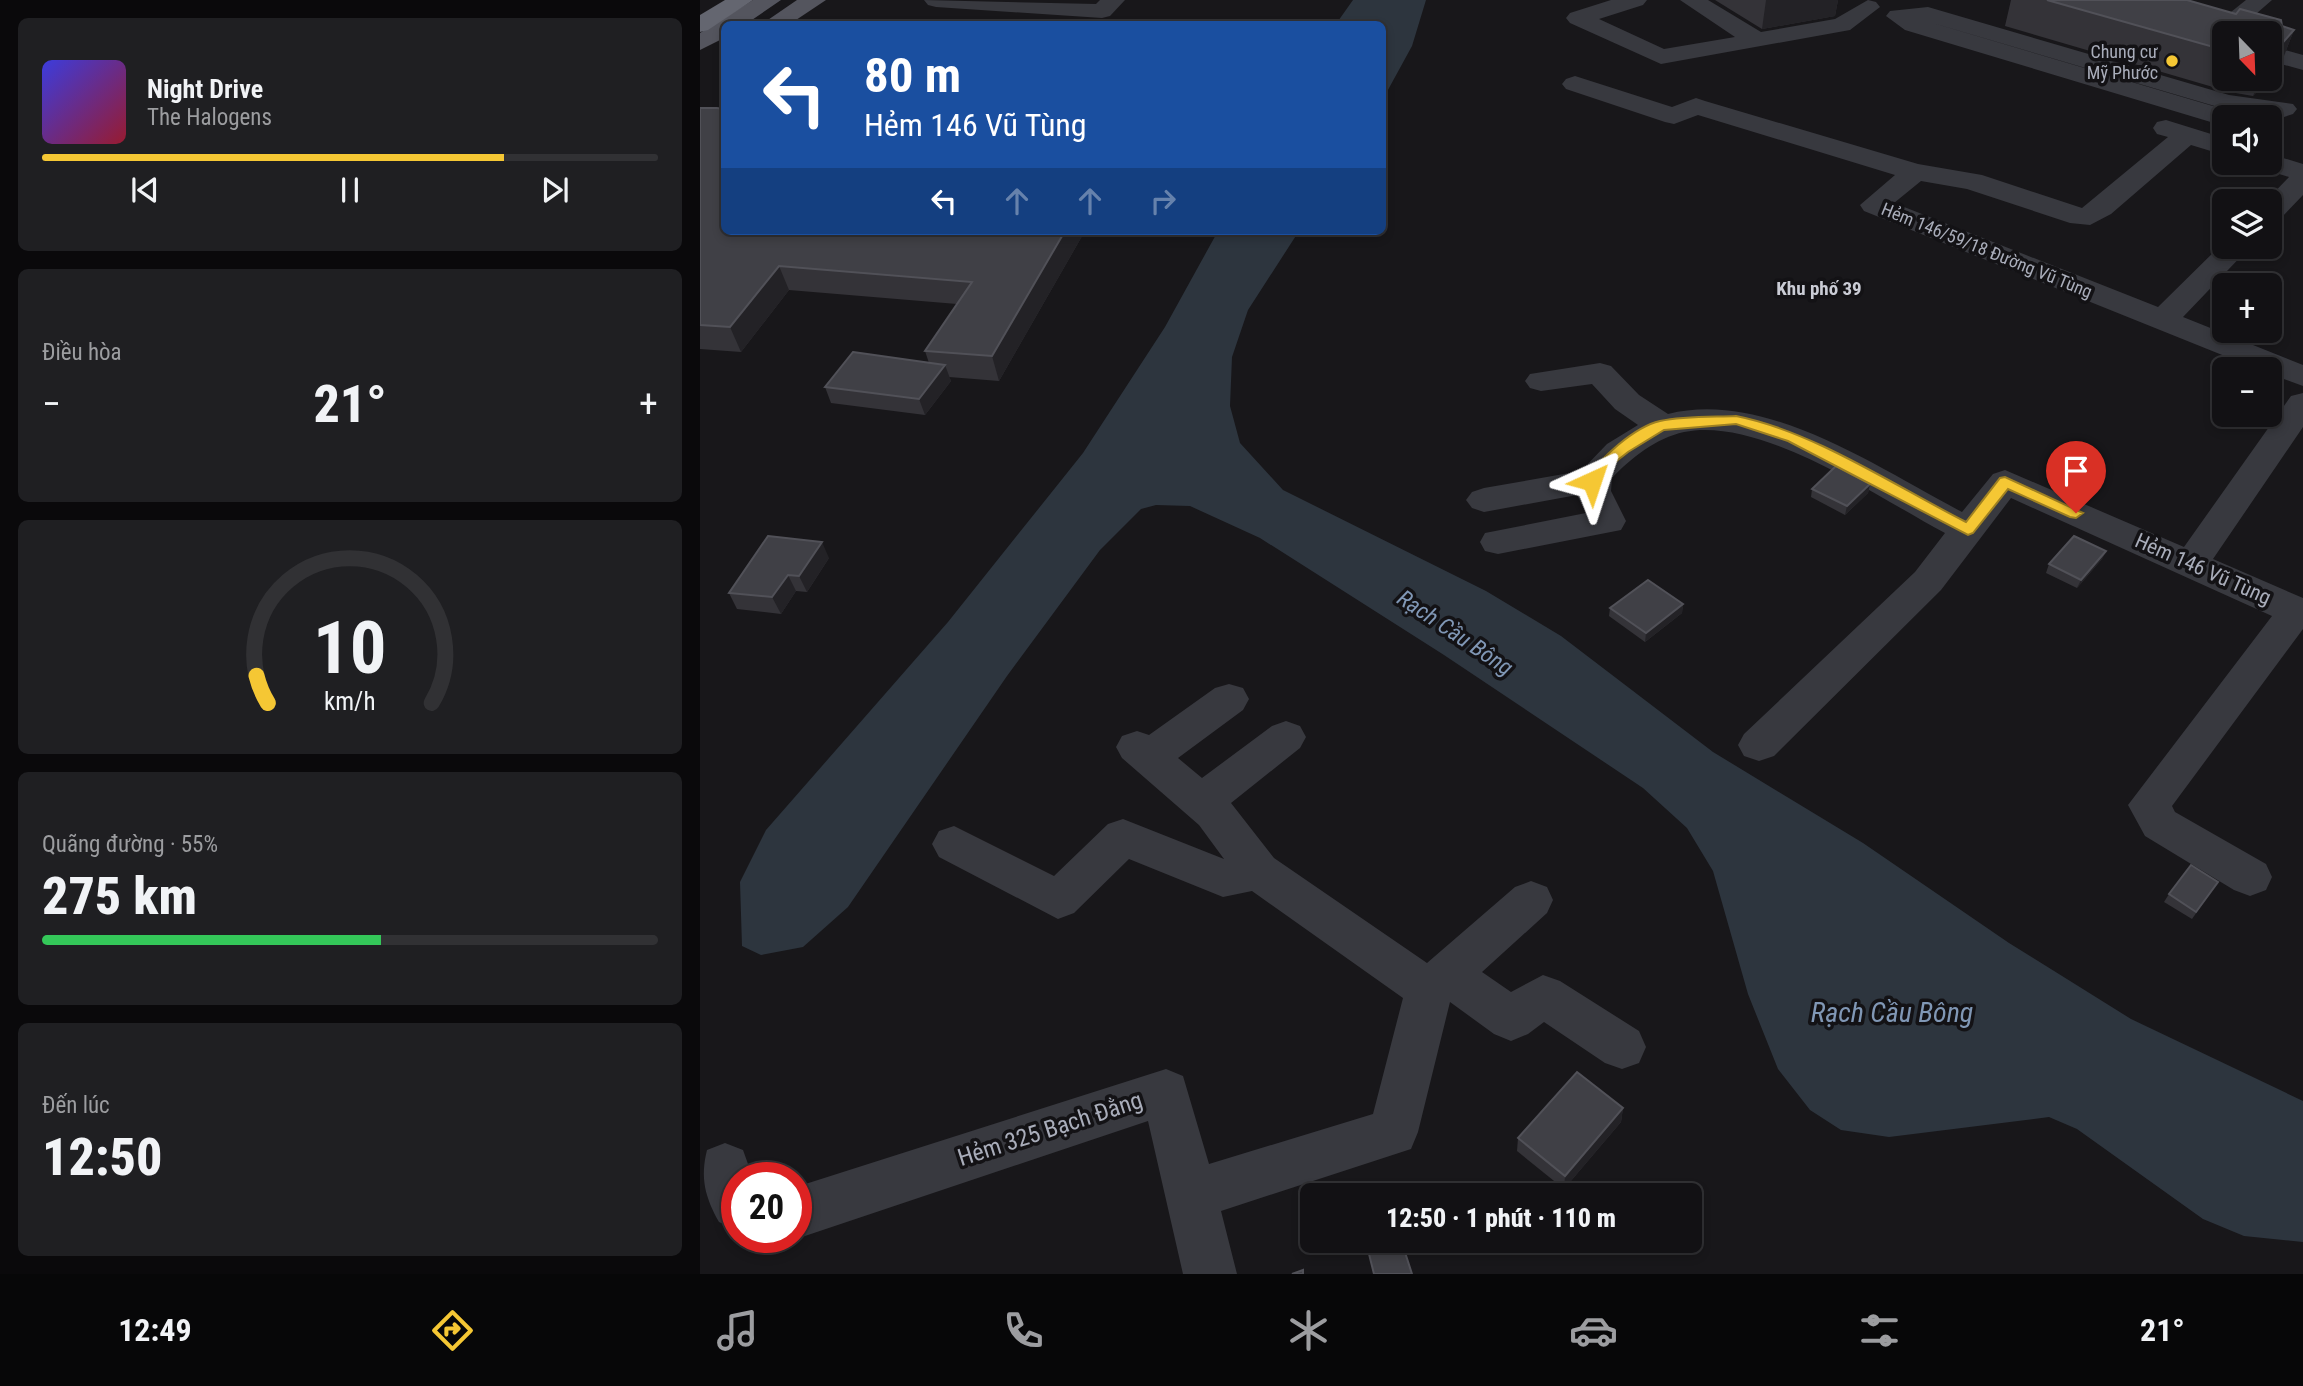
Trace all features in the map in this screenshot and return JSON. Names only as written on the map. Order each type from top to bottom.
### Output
[{"type":"highway","points":[[700,25],[741,0]]},
{"type":"main road","points":[[735,21],[769,0]]},
{"type":"main road","points":[[780,21],[814,0]]},
{"type":"main road","points":[[711,55],[721,34]]},
{"type":"street","points":[[936,0],[1102,11],[1113,0]]},
{"type":"street","points":[[1583,9],[1635,0]]},
{"type":"street","points":[[1692,0],[1758,40]]},
{"type":"street","points":[[1844,0],[1898,16],[1913,25],[2212,114]]},
{"type":"street","points":[[2238,21],[2260,0]]},
{"type":"street","points":[[1583,9],[1661,57],[1715,45],[1842,25],[1868,7]]},
{"type":"street","points":[[1898,16],[1928,14],[1992,22],[2227,102],[2284,108]]},
{"type":"street","points":[[2189,30],[2212,37]]},
{"type":"street","points":[[2282,57],[2303,63]]},
{"type":"street","points":[[1575,84],[1674,116],[1696,106],[1717,84]]},
{"type":"street","points":[[1696,106],[1915,172],[1972,181],[2066,214],[2086,217],[2109,202],[2187,135]]},
{"type":"street","points":[[2124,114],[2212,143]]},
{"type":"street","points":[[2282,166],[2303,173]]},
{"type":"street","name":"Hẻm 146/59/18 Đường Vũ Tùng","points":[[1915,172],[1874,205],[2303,376]]},
{"type":"street","points":[[2282,201],[2303,179]]},
{"type":"street","points":[[2162,320],[2224,259]]},
{"type":"street","points":[[1541,381],[1600,373],[1627,402],[1661,425]]},
{"type":"street","points":[[2191,564],[2303,403]]},
{"type":"street","points":[[1498,542],[1608,521],[1591,488],[1592,481],[1604,464],[1623,448],[1661,425],[1712,420],[1759,425],[1829,456],[1968,530],[1928,581],[1759,744]]},
{"type":"street","points":[[1484,500],[1592,481]]},
{"type":"street","name":"Hẻm 146 Vũ Tùng","points":[[1968,530],[2005,482],[2300,612]]},
{"type":"street","points":[[2250,877],[2160,824],[2149,805],[2300,612]]},
{"type":"street","points":[[1229,699],[1143,752],[1214,813],[1258,871],[1438,981],[1511,1019],[1544,996],[1622,1047]]},
{"type":"street","points":[[1201,803],[1286,737]]},
{"type":"street","points":[[954,844],[1058,900],[1123,837],[1223,878],[1258,871]]},
{"type":"street","points":[[1192,1195],[1393,1132],[1438,981],[1531,900]]},
{"type":"street","name":"Hẻm 325 Bạch Đằng","points":[[812,1208],[1166,1092],[1210,1274]]},
{"type":"water","points":[[1353,0],[1426,0],[1412,46],[1386,94],[1386,21],[1338,21]]},
{"type":"water","name":"Rạch Cầu Bông","points":[[1216,235],[1296,235],[1248,310],[1232,357],[1230,406],[1240,443],[1283,490],[1486,591],[1561,636],[1713,752],[1863,843],[2009,943],[2131,1019],[2303,1101],[2303,1242],[2244,1236],[2203,1219],[2077,1129],[2049,1117],[1889,1137],[1841,1130],[1810,1110],[1778,1069],[1748,994],[1713,871],[1687,828],[1643,788],[1444,655],[1260,538],[1190,506],[1156,505],[1141,509],[1100,550],[1007,676],[848,907],[803,947],[761,955],[742,946],[740,882],[766,830],[948,622],[1083,453],[1165,327]]},
{"type":"building","points":[[2047,0],[2187,0],[2236,14],[2240,9],[2281,20],[2212,21],[2212,47]]},
{"type":"building","points":[[2282,26],[2294,30],[2282,44]]},
{"type":"building","points":[[700,108],[721,109],[721,235],[1063,235],[992,356],[925,351],[972,282],[779,266],[730,327],[700,325]]},
{"type":"building","points":[[853,352],[945,365],[919,399],[825,387]]},
{"type":"building","points":[[1836,466],[1870,484],[1847,506],[1812,489]]},
{"type":"building","points":[[768,536],[822,542],[799,576],[788,575],[772,597],[729,593]]},
{"type":"building","points":[[2074,536],[2106,551],[2081,580],[2049,564]]},
{"type":"building","points":[[1648,580],[1683,604],[1646,633],[1610,608]]},
{"type":"building","points":[[2191,865],[2218,882],[2196,912],[2169,894]]},
{"type":"building","points":[[1577,1072],[1623,1108],[1565,1176],[1518,1138]]},
{"type":"building","points":[[1405,1253],[1412,1274],[1374,1274],[1369,1254]]},
{"type":"place","name":"Chung cư Mỹ Phước","points":[[2172,61]]},
{"type":"district","name":"Khu phố 39","points":[[1819,288]]},
{"type":"route","points":[[1592,481],[1604,464],[1623,448],[1661,425],[1736,420],[1759,425],[1793,438],[1968,530],[2005,482],[2076,513]]}]
